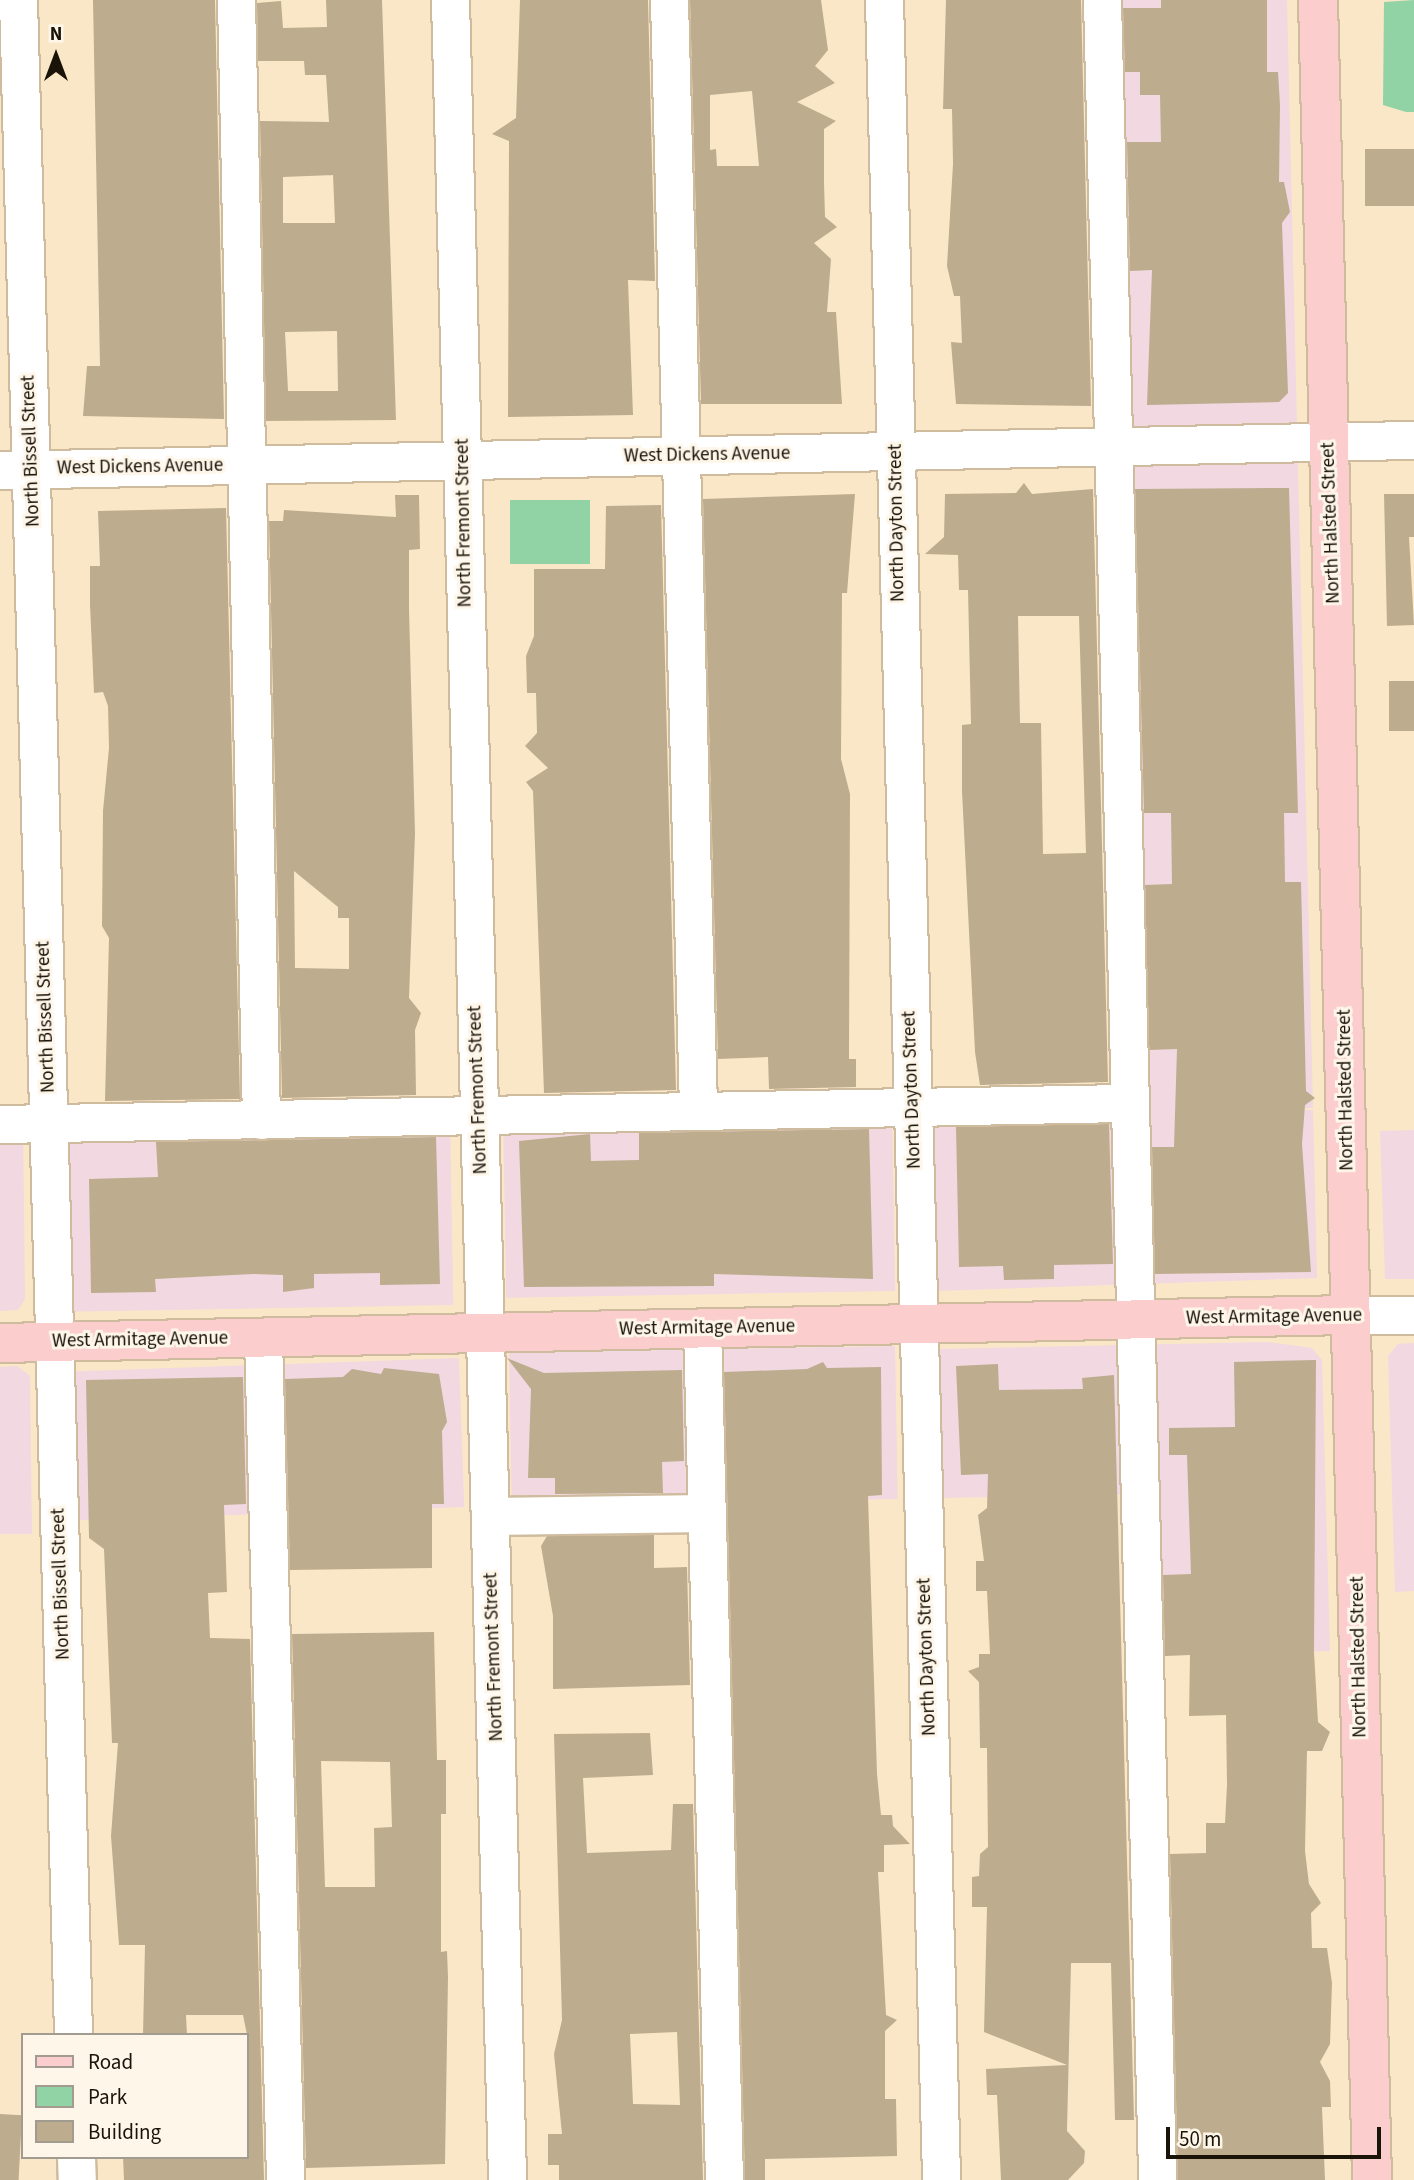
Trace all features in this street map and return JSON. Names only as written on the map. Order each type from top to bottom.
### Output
[{"type":"main road","name":"North Halsted Street","points":[[1318,0],[1372,2180]]},
{"type":"main road","name":"West Armitage Avenue","points":[[0,1343],[1351,1315]]},
{"type":"street","name":"North Bissell Street","points":[[18,0],[15,470],[48,1124],[73,2033]]},
{"type":"street","points":[[236,0],[261,1120]]},
{"type":"street","name":"North Fremont Street","points":[[450,0],[507,2180]]},
{"type":"street","points":[[669,0],[698,1111]]},
{"type":"street","name":"North Dayton Street","points":[[884,0],[941,2180]]},
{"type":"street","points":[[1102,0],[1157,2180]]},
{"type":"street","name":"West Dickens Avenue","points":[[15,470],[1414,440]]},
{"type":"street","points":[[0,1124],[1128,1103]]},
{"type":"street","name":"West Armitage Avenue","points":[[1351,1315],[1414,1315]]},
{"type":"street","points":[[702,1328],[724,2180]]},
{"type":"street","points":[[263,1338],[285,2180]]},
{"type":"street","points":[[490,1516],[707,1513]]},
{"type":"street","points":[[76,2159],[77,2180]]},
{"type":"shaded area","points":[[1110,0],[1287,0],[1313,1108],[1265,1110],[1313,1110],[1317,1278],[937,1291],[932,1107],[1128,1103]]},
{"type":"shaded area","points":[[892,1107],[895,1291],[506,1298],[503,1114]]},
{"type":"shaded area","points":[[450,1116],[453,1305],[66,1312],[63,1123]]},
{"type":"shaded area","points":[[0,1124],[23,1124],[25,1299],[18,1310],[0,1311]]},
{"type":"shaded area","points":[[1414,1130],[1414,1279],[1385,1279],[1380,1131]]},
{"type":"shaded area","points":[[1268,1342],[1312,1348],[1322,1360],[1330,1651],[1143,1656],[1138,1494],[943,1498],[938,1349]]},
{"type":"shaded area","points":[[1414,1343],[1414,1591],[1395,1592],[1388,1356],[1398,1344]]},
{"type":"shaded area","points":[[895,1346],[898,1499],[512,1506],[509,1353]]},
{"type":"shaded area","points":[[459,1358],[464,1507],[71,1521],[66,1372]]},
{"type":"shaded area","points":[[17,1366],[30,1376],[32,1534],[0,1534],[0,1367]]},
{"type":"green space","points":[[1414,0],[1414,112],[1406,112],[1383,105],[1384,2]]},
{"type":"green space","points":[[510,500],[590,500],[590,564],[510,564]]},
{"type":"building","points":[[93,0],[215,0],[224,419],[83,416],[87,366],[100,366]]},
{"type":"building","points":[[326,0],[382,0],[396,420],[266,421],[260,121],[329,122],[326,75],[305,75],[304,61],[258,61],[257,3],[281,1],[283,28],[327,27]],"holes":[[[333,175],[335,223],[283,223],[283,177]],[[337,331],[338,391],[288,391],[285,332]]]},
{"type":"building","points":[[520,0],[648,0],[655,281],[628,280],[633,415],[508,417],[509,141],[492,134],[516,118]]},
{"type":"building","points":[[690,0],[821,0],[828,50],[815,66],[835,83],[797,102],[836,121],[824,129],[824,182],[825,217],[837,227],[814,243],[831,259],[827,312],[836,312],[842,404],[701,404]],"holes":[[[752,91],[759,166],[717,166],[716,149],[710,150],[710,95]]]},
{"type":"building","points":[[946,0],[1081,0],[1091,406],[956,404],[951,342],[962,343],[960,296],[954,296],[947,266],[953,164],[952,109],[943,109]]},
{"type":"building","points":[[1161,0],[1267,0],[1267,72],[1278,72],[1279,182],[1284,182],[1290,212],[1282,223],[1288,393],[1279,402],[1147,405],[1152,270],[1130,271],[1127,142],[1161,142],[1160,95],[1140,95],[1140,72],[1125,72],[1123,8],[1161,8]]},
{"type":"building","points":[[1365,149],[1414,149],[1414,206],[1365,206]]},
{"type":"building","points":[[1024,483],[1032,494],[1093,489],[1108,1082],[980,1085],[975,1052],[962,791],[962,725],[971,724],[968,590],[959,590],[958,555],[925,554],[944,537],[945,494],[1016,493]],"holes":[[[1018,616],[1079,616],[1086,853],[1043,854],[1041,723],[1020,723]]]},
{"type":"building","points":[[1289,488],[1298,813],[1284,813],[1285,882],[1301,882],[1306,1091],[1315,1098],[1305,1105],[1302,1144],[1311,1272],[1155,1274],[1152,1147],[1174,1147],[1177,1049],[1149,1050],[1145,885],[1172,884],[1171,813],[1144,813],[1135,489]]},
{"type":"building","points":[[855,494],[847,593],[842,593],[841,759],[850,794],[849,1059],[856,1059],[856,1087],[769,1089],[768,1057],[718,1059],[703,499]]},
{"type":"building","points":[[1384,494],[1414,494],[1414,537],[1409,537],[1414,625],[1387,626]]},
{"type":"building","points":[[395,495],[419,495],[420,549],[409,550],[415,833],[409,998],[421,1013],[415,1030],[416,1095],[282,1098],[269,521],[283,521],[284,510],[396,517]],"holes":[[[294,871],[338,907],[338,918],[349,918],[349,969],[295,968]]]},
{"type":"building","points":[[661,505],[676,1090],[544,1093],[533,791],[526,782],[548,768],[525,746],[537,733],[536,693],[527,693],[526,656],[534,636],[534,569],[605,569],[606,506]]},
{"type":"building","points":[[226,508],[240,1099],[105,1101],[109,938],[102,926],[103,811],[109,748],[108,706],[103,692],[94,693],[90,605],[90,566],[100,566],[98,511]]},
{"type":"building","points":[[1389,681],[1414,681],[1414,731],[1389,731]]},
{"type":"building","points":[[1109,1124],[1113,1264],[1054,1265],[1054,1279],[1004,1280],[1003,1266],[959,1267],[956,1127]]},
{"type":"building","points":[[869,1129],[873,1279],[714,1274],[714,1286],[524,1287],[519,1141],[590,1134],[591,1161],[639,1160],[639,1133]]},
{"type":"building","points":[[436,1137],[440,1284],[380,1285],[380,1273],[314,1274],[314,1288],[283,1292],[283,1275],[253,1274],[155,1279],[156,1292],[91,1293],[89,1179],[158,1177],[156,1142]]},
{"type":"building","points":[[507,1358],[544,1373],[682,1370],[684,1461],[662,1462],[663,1493],[555,1494],[555,1478],[528,1478],[531,1389]]},
{"type":"building","points":[[1316,1360],[1314,1652],[1318,1722],[1330,1732],[1322,1751],[1307,1751],[1305,1851],[1309,1884],[1321,1903],[1311,1913],[1312,1948],[1327,1948],[1332,1983],[1330,2044],[1320,2062],[1330,2081],[1331,2107],[1322,2107],[1325,2180],[1178,2180],[1170,1854],[1206,1853],[1206,1823],[1225,1823],[1227,1785],[1226,1715],[1189,1716],[1190,1655],[1165,1656],[1163,1575],[1191,1574],[1187,1455],[1169,1455],[1169,1428],[1235,1427],[1234,1362]]},
{"type":"building","points":[[823,1362],[827,1368],[881,1367],[882,1495],[868,1496],[877,1774],[881,1815],[892,1815],[893,1826],[910,1844],[884,1845],[884,1872],[878,1872],[886,2015],[897,2020],[885,2031],[885,2099],[896,2099],[897,2156],[765,2159],[765,2180],[745,2180],[724,1372],[807,1369]]},
{"type":"building","points":[[998,1364],[999,1390],[1083,1389],[1082,1378],[1114,1375],[1134,2120],[1115,2120],[1111,1963],[1071,1963],[1067,2131],[1085,2151],[1084,2163],[1068,2180],[1001,2180],[997,2095],[987,2095],[986,2069],[1067,2065],[984,2032],[987,1907],[972,1907],[972,1877],[979,1876],[980,1854],[988,1847],[987,1748],[980,1748],[979,1682],[968,1671],[979,1667],[979,1654],[990,1654],[987,1591],[976,1591],[976,1561],[984,1561],[978,1515],[987,1508],[988,1474],[961,1475],[956,1366]]},
{"type":"building","points":[[384,1368],[439,1374],[447,1422],[442,1431],[444,1504],[432,1504],[432,1568],[290,1570],[285,1379],[343,1377],[352,1369],[381,1374]]},
{"type":"building","points":[[243,1377],[246,1504],[224,1505],[227,1592],[208,1593],[210,1638],[250,1639],[264,2180],[124,2180],[123,2159],[248,2159],[248,2033],[243,2015],[186,2015],[187,2033],[143,2033],[145,1945],[119,1945],[111,1836],[118,1743],[112,1743],[104,1549],[89,1538],[86,1380]]},
{"type":"building","points":[[654,1535],[654,1568],[687,1567],[690,1685],[553,1689],[553,1616],[541,1546],[547,1536]]},
{"type":"building","points":[[434,1632],[437,1760],[446,1760],[446,1814],[441,1814],[441,1952],[447,1951],[448,1977],[445,2164],[306,2168],[292,1634]],"holes":[[[321,1761],[390,1762],[392,1827],[374,1828],[375,1887],[325,1887]]]},
{"type":"building","points":[[650,1733],[653,1775],[583,1778],[587,1853],[671,1850],[673,1804],[693,1804],[703,2180],[559,2180],[559,2165],[548,2165],[548,2134],[562,2134],[554,2054],[562,2020],[554,1734]],"holes":[[[677,2032],[680,2105],[633,2104],[630,2034]]]},
{"type":"building","points":[[0,2114],[21,2115],[19,2180],[0,2180]]}]
